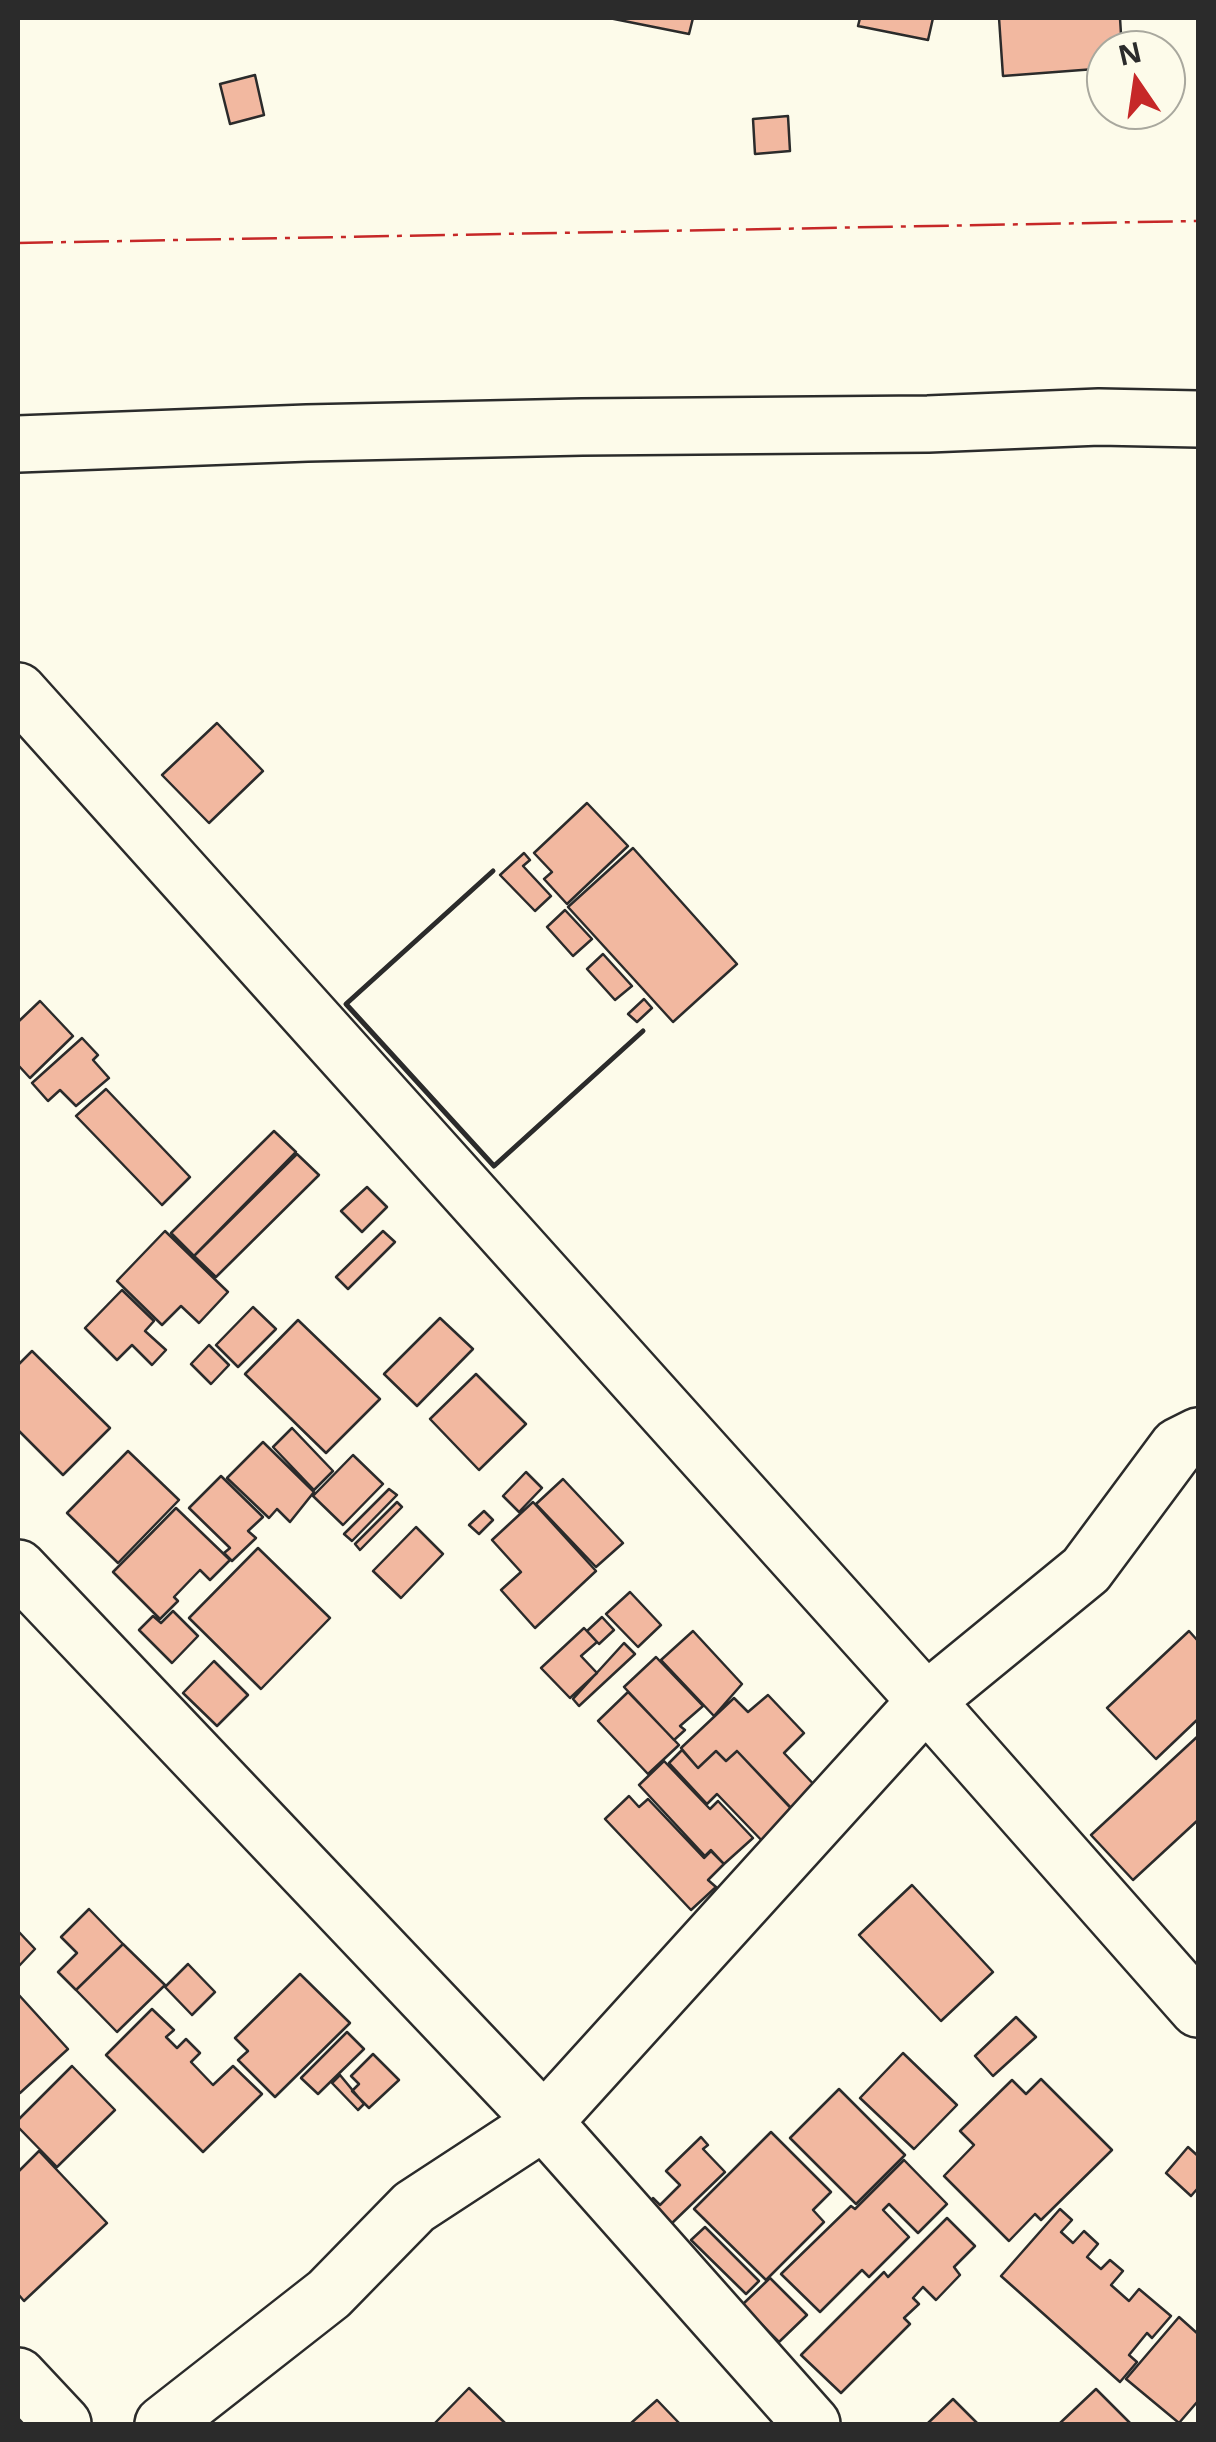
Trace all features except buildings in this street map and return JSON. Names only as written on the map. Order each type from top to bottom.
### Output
[{"type":"street","points":[[18,444],[582,427],[928,424],[1099,417],[1198,420]]},
{"type":"street","points":[[18,691],[1198,2009]]},
{"type":"street","points":[[163,2424],[329,2294],[414,2207],[544,2122],[926,1701],[1086,1570],[1178,1446],[1198,1436]]},
{"type":"street","points":[[18,1568],[544,2122],[812,2424]]},
{"type":"street","points":[[18,2376],[63,2424]]},
{"type":"wall","points":[[493,871],[346,1004],[494,1166],[643,1031]]},
{"type":"power","points":[[18,243],[1198,221]]}]
